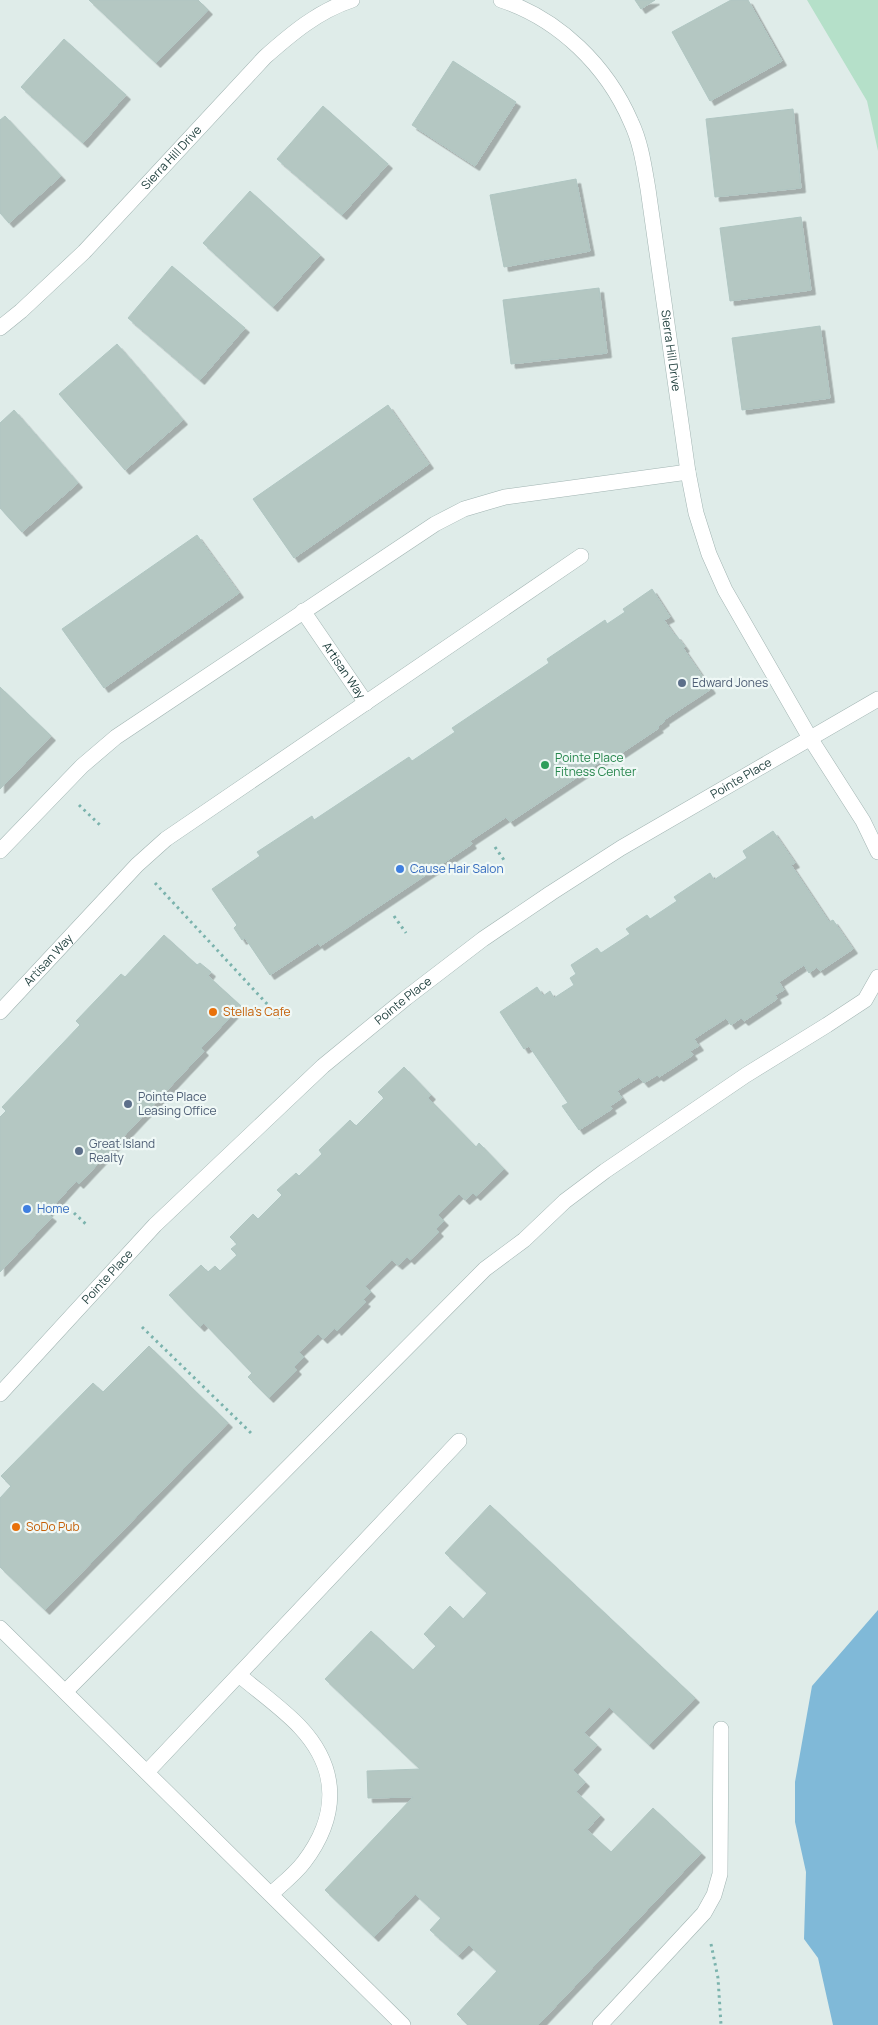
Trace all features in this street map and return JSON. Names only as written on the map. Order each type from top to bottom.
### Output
[{"type":"street","name":"Sierra Hill Drive","points":[[0,328],[84,252],[265,57],[290,34],[318,15],[352,0]]},
{"type":"street","name":"Sierra Hill Drive","points":[[501,0],[514,4],[545,20],[572,41],[596,65],[616,93],[632,123],[642,156],[648,189],[688,472],[696,513],[709,554],[726,590],[810,738],[863,821],[878,852]]},
{"type":"street","points":[[0,851],[82,766],[116,737],[434,524],[464,508],[505,497],[688,472]]},
{"type":"street","points":[[366,703],[581,556]]},
{"type":"street","name":"Artisan Way","points":[[0,1012],[137,864],[166,839],[366,703],[303,611]]},
{"type":"street","name":"Pointe Place","points":[[0,1394],[155,1224],[324,1066],[406,998],[483,939],[621,848],[878,699]]},
{"type":"street","points":[[66,1691],[485,1269],[524,1240],[565,1201],[605,1171],[746,1075],[827,1026],[865,1000],[878,977]]},
{"type":"street","points":[[147,1772],[460,1441]]},
{"type":"street","points":[[0,1628],[403,2025]]},
{"type":"street","points":[[239,1675],[277,1706],[316,1747],[326,1770],[330,1793],[329,1814],[320,1839],[303,1864],[271,1894]]},
{"type":"street","points":[[600,2025],[704,1913],[714,1895],[720,1874],[721,1729]]},
{"type":"path","points":[[93,820],[102,827]]},
{"type":"path","points":[[495,847],[506,863]]},
{"type":"path","points":[[156,883],[281,1019]]},
{"type":"path","points":[[394,916],[406,933]]},
{"type":"path","points":[[74,1213],[88,1226]]},
{"type":"path","points":[[142,1327],[251,1433]]},
{"type":"path","points":[[704,1913],[718,1978],[721,2025]]},
{"type":"green space","points":[[807,0],[878,0],[878,151],[867,101]]},
{"type":"water","points":[[878,1610],[878,2025],[833,2025],[818,1958],[804,1939],[806,1872],[795,1822],[795,1782],[812,1686]]},
{"type":"building","points":[[89,0],[198,0],[208,10],[156,63]]},
{"type":"building","points":[[635,0],[655,0],[641,9]]},
{"type":"building","points":[[731,0],[748,0],[782,61],[710,101],[672,32]]},
{"type":"building","points":[[64,39],[126,95],[83,143],[21,87]]},
{"type":"building","points":[[453,61],[516,102],[475,166],[412,125]]},
{"type":"building","points":[[323,106],[388,164],[342,215],[277,159]]},
{"type":"building","points":[[793,109],[801,188],[715,197],[706,119]]},
{"type":"building","points":[[5,116],[61,176],[9,223],[0,213],[0,120]]},
{"type":"building","points":[[576,179],[590,251],[504,267],[490,195]]},
{"type":"building","points":[[250,191],[320,255],[273,307],[203,243]]},
{"type":"building","points":[[801,217],[811,290],[730,301],[720,228]]},
{"type":"building","points":[[172,266],[245,328],[200,380],[128,318]]},
{"type":"building","points":[[599,288],[607,353],[511,364],[503,300]]},
{"type":"building","points":[[820,326],[830,398],[742,410],[732,338]]},
{"type":"building","points":[[117,344],[183,420],[125,470],[59,394]]},
{"type":"building","points":[[388,405],[429,464],[294,558],[253,499]]},
{"type":"building","points":[[14,410],[78,483],[22,532],[0,508],[0,423]]},
{"type":"building","points":[[197,535],[239,593],[104,688],[62,629]]},
{"type":"building","points":[[652,589],[670,617],[664,620],[685,647],[683,648],[711,689],[664,720],[657,727],[659,728],[617,756],[616,754],[608,760],[606,758],[510,822],[506,817],[470,841],[472,844],[320,946],[318,943],[270,975],[245,938],[242,940],[234,928],[237,925],[212,889],[260,856],[257,852],[312,816],[314,820],[409,757],[412,761],[455,732],[452,728],[549,663],[547,659],[605,620],[607,624],[625,612],[623,609]]},
{"type":"building","points":[[0,687],[51,736],[0,789]]},
{"type":"building","points":[[773,831],[795,863],[791,865],[829,922],[833,920],[853,949],[820,971],[817,967],[809,973],[804,965],[779,982],[784,990],[775,995],[777,999],[744,1021],[741,1018],[731,1025],[726,1018],[694,1039],[699,1046],[690,1051],[693,1055],[659,1077],[657,1075],[644,1083],[639,1077],[617,1091],[622,1098],[610,1106],[612,1109],[579,1130],[562,1106],[568,1103],[529,1046],[524,1049],[500,1012],[537,987],[543,996],[550,991],[554,998],[574,985],[570,978],[576,974],[571,965],[597,948],[601,953],[630,934],[626,929],[647,915],[650,919],[677,901],[674,897],[710,873],[714,880],[747,858],[743,851]]},
{"type":"building","points":[[164,935],[197,965],[200,963],[211,972],[208,976],[241,1006],[201,1048],[204,1051],[79,1184],[76,1181],[47,1213],[52,1217],[0,1272],[0,1117],[6,1111],[2,1107],[80,1025],[76,1021],[121,974],[125,977]]},
{"type":"building","points":[[404,1067],[431,1095],[428,1098],[476,1147],[479,1143],[504,1169],[476,1196],[473,1193],[465,1200],[459,1194],[438,1215],[444,1221],[436,1229],[439,1232],[410,1260],[407,1257],[398,1265],[392,1260],[365,1286],[371,1292],[363,1300],[366,1302],[337,1331],[335,1328],[323,1339],[318,1334],[299,1352],[304,1357],[294,1367],[297,1370],[269,1398],[248,1377],[252,1373],[204,1323],[200,1327],[169,1295],[201,1265],[208,1272],[215,1266],[220,1271],[237,1255],[231,1249],[237,1244],[230,1237],[253,1214],[258,1219],[282,1195],[277,1190],[296,1173],[299,1176],[322,1154],[319,1150],[350,1120],[356,1126],[384,1098],[378,1092]]},
{"type":"building","points":[[149,1346],[228,1423],[45,1610],[0,1567],[0,1498],[11,1486],[1,1476],[93,1383],[103,1392]]},
{"type":"building","points":[[490,1505],[695,1698],[649,1745],[609,1707],[584,1733],[597,1745],[573,1770],[585,1782],[576,1792],[600,1815],[587,1830],[611,1852],[653,1808],[701,1853],[538,2025],[468,2025],[457,2014],[497,1971],[469,1945],[458,1955],[430,1930],[441,1918],[415,1894],[374,1937],[325,1890],[413,1797],[368,1798],[367,1771],[420,1769],[325,1679],[371,1631],[413,1670],[436,1646],[424,1634],[450,1606],[463,1619],[487,1593],[445,1553]]},
{"type":"place","name":"Edward Jones","points":[[682,683]]},
{"type":"place","name":"Pointe Place Fitness Center","points":[[545,765]]},
{"type":"place","name":"Cause Hair Salon","points":[[400,869]]},
{"type":"place","name":"Stella's Cafe","points":[[213,1012]]},
{"type":"place","name":"Pointe Place Leasing Office","points":[[128,1104]]},
{"type":"place","name":"Great Island Realty","points":[[79,1151]]},
{"type":"place","name":"Home","points":[[27,1209]]},
{"type":"place","name":"SoDo Pub","points":[[16,1527]]}]
